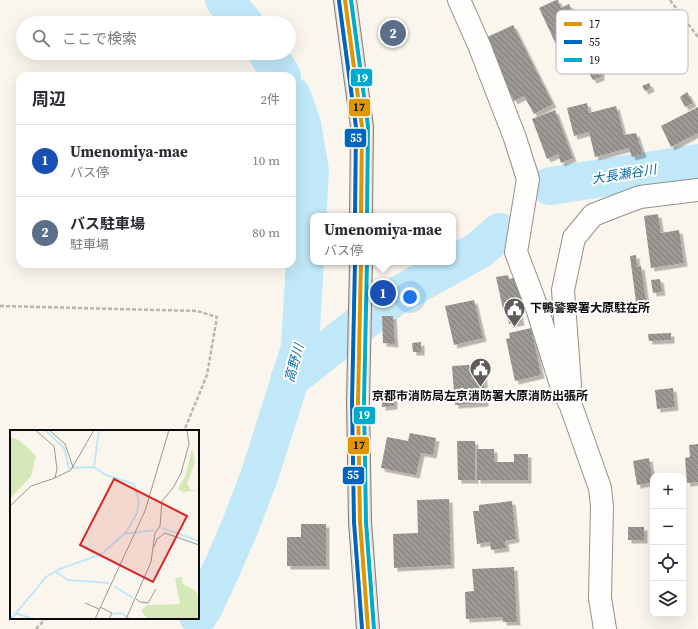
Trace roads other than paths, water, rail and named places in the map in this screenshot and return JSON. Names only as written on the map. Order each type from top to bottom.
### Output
[{"type":"highway","points":[[345,0],[362,127],[361,213]]},
{"type":"highway","points":[[361,265],[358,402],[360,522],[368,629]]},
{"type":"street","points":[[459,0],[479,46],[528,178],[516,252],[536,305],[562,388],[571,406],[600,488],[602,506],[600,598],[605,629]]},
{"type":"street","points":[[571,406],[563,290],[574,238],[593,215],[616,206],[640,197],[698,190]]},
{"type":"waterway","name":"高野川","points":[[224,0],[238,16]]},
{"type":"waterway","name":"高野川","points":[[272,60],[279,72]]},
{"type":"waterway","name":"高野川","points":[[199,615],[222,568],[260,474],[300,348],[310,171],[302,124],[296,107]]},
{"type":"waterway","name":"大長瀬谷川","points":[[550,186],[698,163]]},
{"type":"waterway","name":"大長瀬谷川","points":[[456,263],[479,250],[500,232]]},
{"type":"waterway","name":"大長瀬谷川","points":[[289,380],[393,298],[452,265]]},
{"type":"place","name":"バス駐車場","points":[[393,33]]},
{"type":"place","name":"Umenomiya-mae","points":[[383,293]]},
{"type":"place","name":"下鴨警察署大原駐在所","points":[[514,328]]},
{"type":"place","name":"京都市消防局左京消防署大原消防出張所","points":[[480,388]]}]
